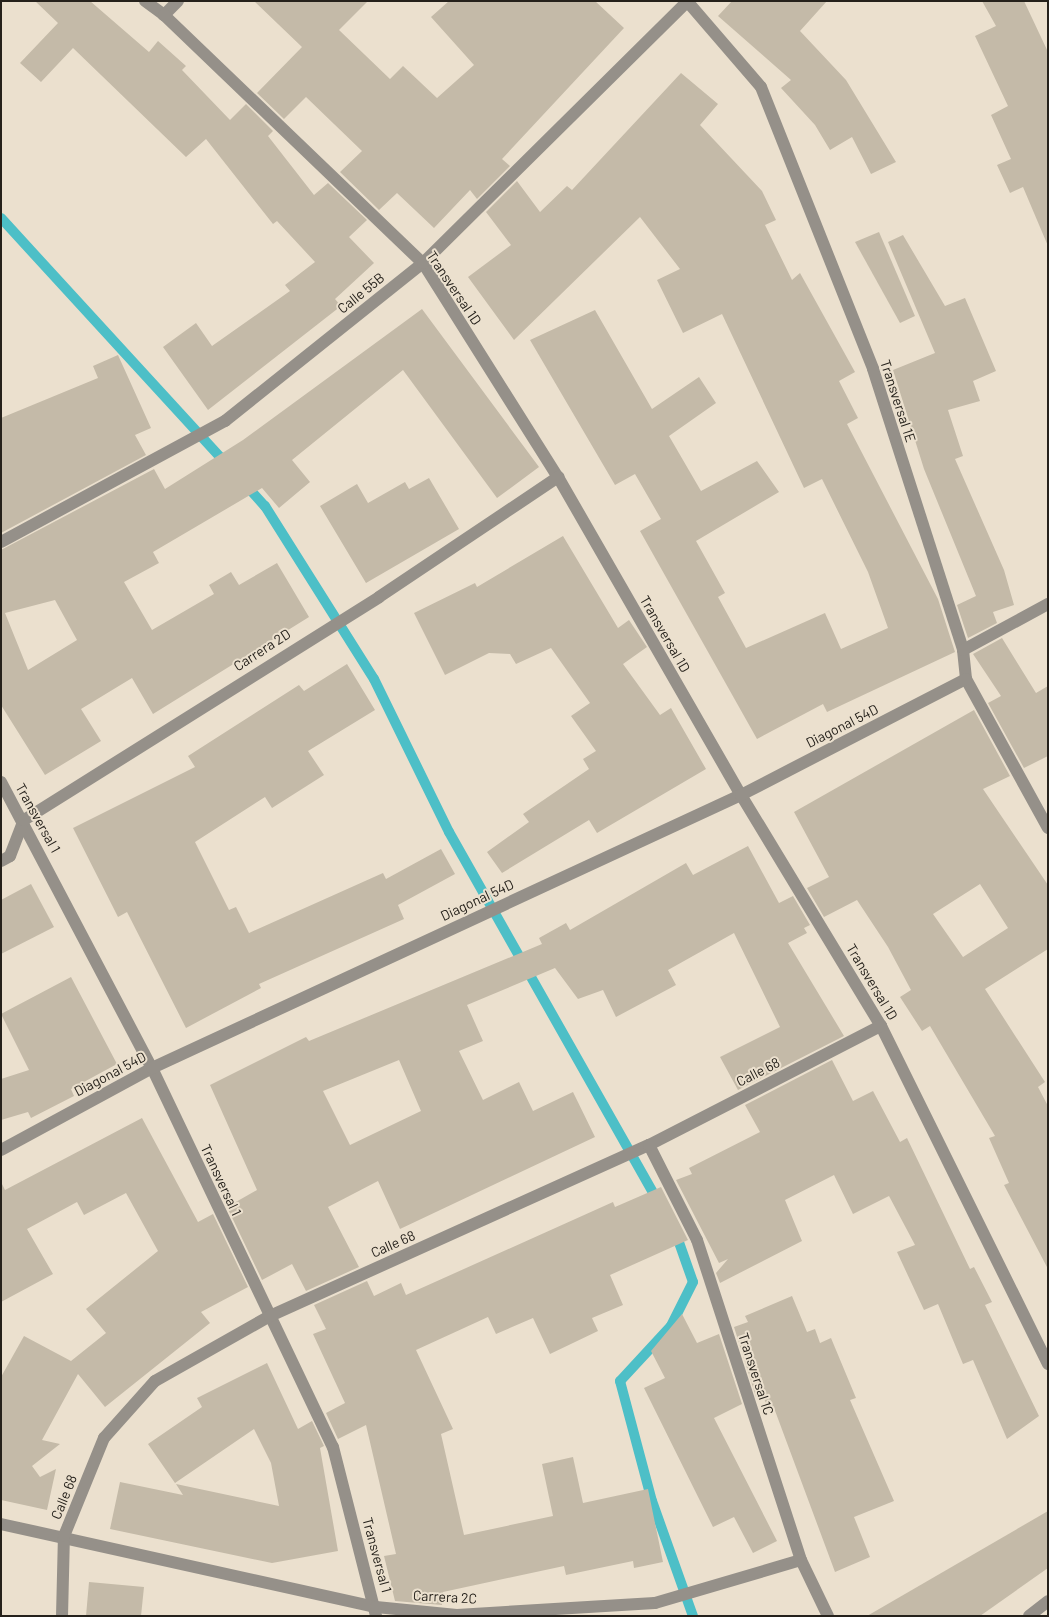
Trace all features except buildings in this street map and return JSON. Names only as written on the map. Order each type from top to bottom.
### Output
[{"type":"street","name":"Transversal 1D","points":[[146,1],[164,15],[423,263],[558,477],[740,795],[881,1026],[1048,1364]]},
{"type":"street","points":[[164,15],[178,1]]},
{"type":"street","name":"Calle 55B","points":[[1,542],[225,421],[423,263],[687,1]]},
{"type":"street","name":"Transversal 1E","points":[[687,1],[761,87],[873,369],[963,650],[966,679],[1048,828]]},
{"type":"street","name":"Carrera 2D","points":[[24,820],[313,635],[379,597],[558,477]]},
{"type":"street","points":[[963,650],[1048,604]]},
{"type":"street","name":"Diagonal 54D","points":[[1,1150],[152,1068],[740,795],[966,679]]},
{"type":"street","name":"Transversal 1","points":[[1,782],[24,820],[152,1068],[333,1447],[376,1611]]},
{"type":"street","points":[[1,861],[10,856],[24,820]]},
{"type":"street","name":"Calle 68","points":[[62,1616],[64,1536],[104,1438],[155,1381],[270,1316],[644,1148],[881,1026]]},
{"type":"street","name":"Transversal 1C","points":[[644,1148],[696,1240],[801,1560],[828,1616]]},
{"type":"street","name":"Carrera 2C","points":[[1,1524],[64,1536],[376,1611],[457,1615],[655,1603],[801,1560]]},
{"type":"street","points":[[1029,1616],[1048,1601]]},
{"type":"waterway","points":[[1,218],[227,465]]},
{"type":"waterway","points":[[244,483],[265,506],[374,679],[449,832],[658,1201]]},
{"type":"waterway","points":[[675,1231],[693,1282],[671,1326],[620,1381],[652,1501],[693,1616]]}]
